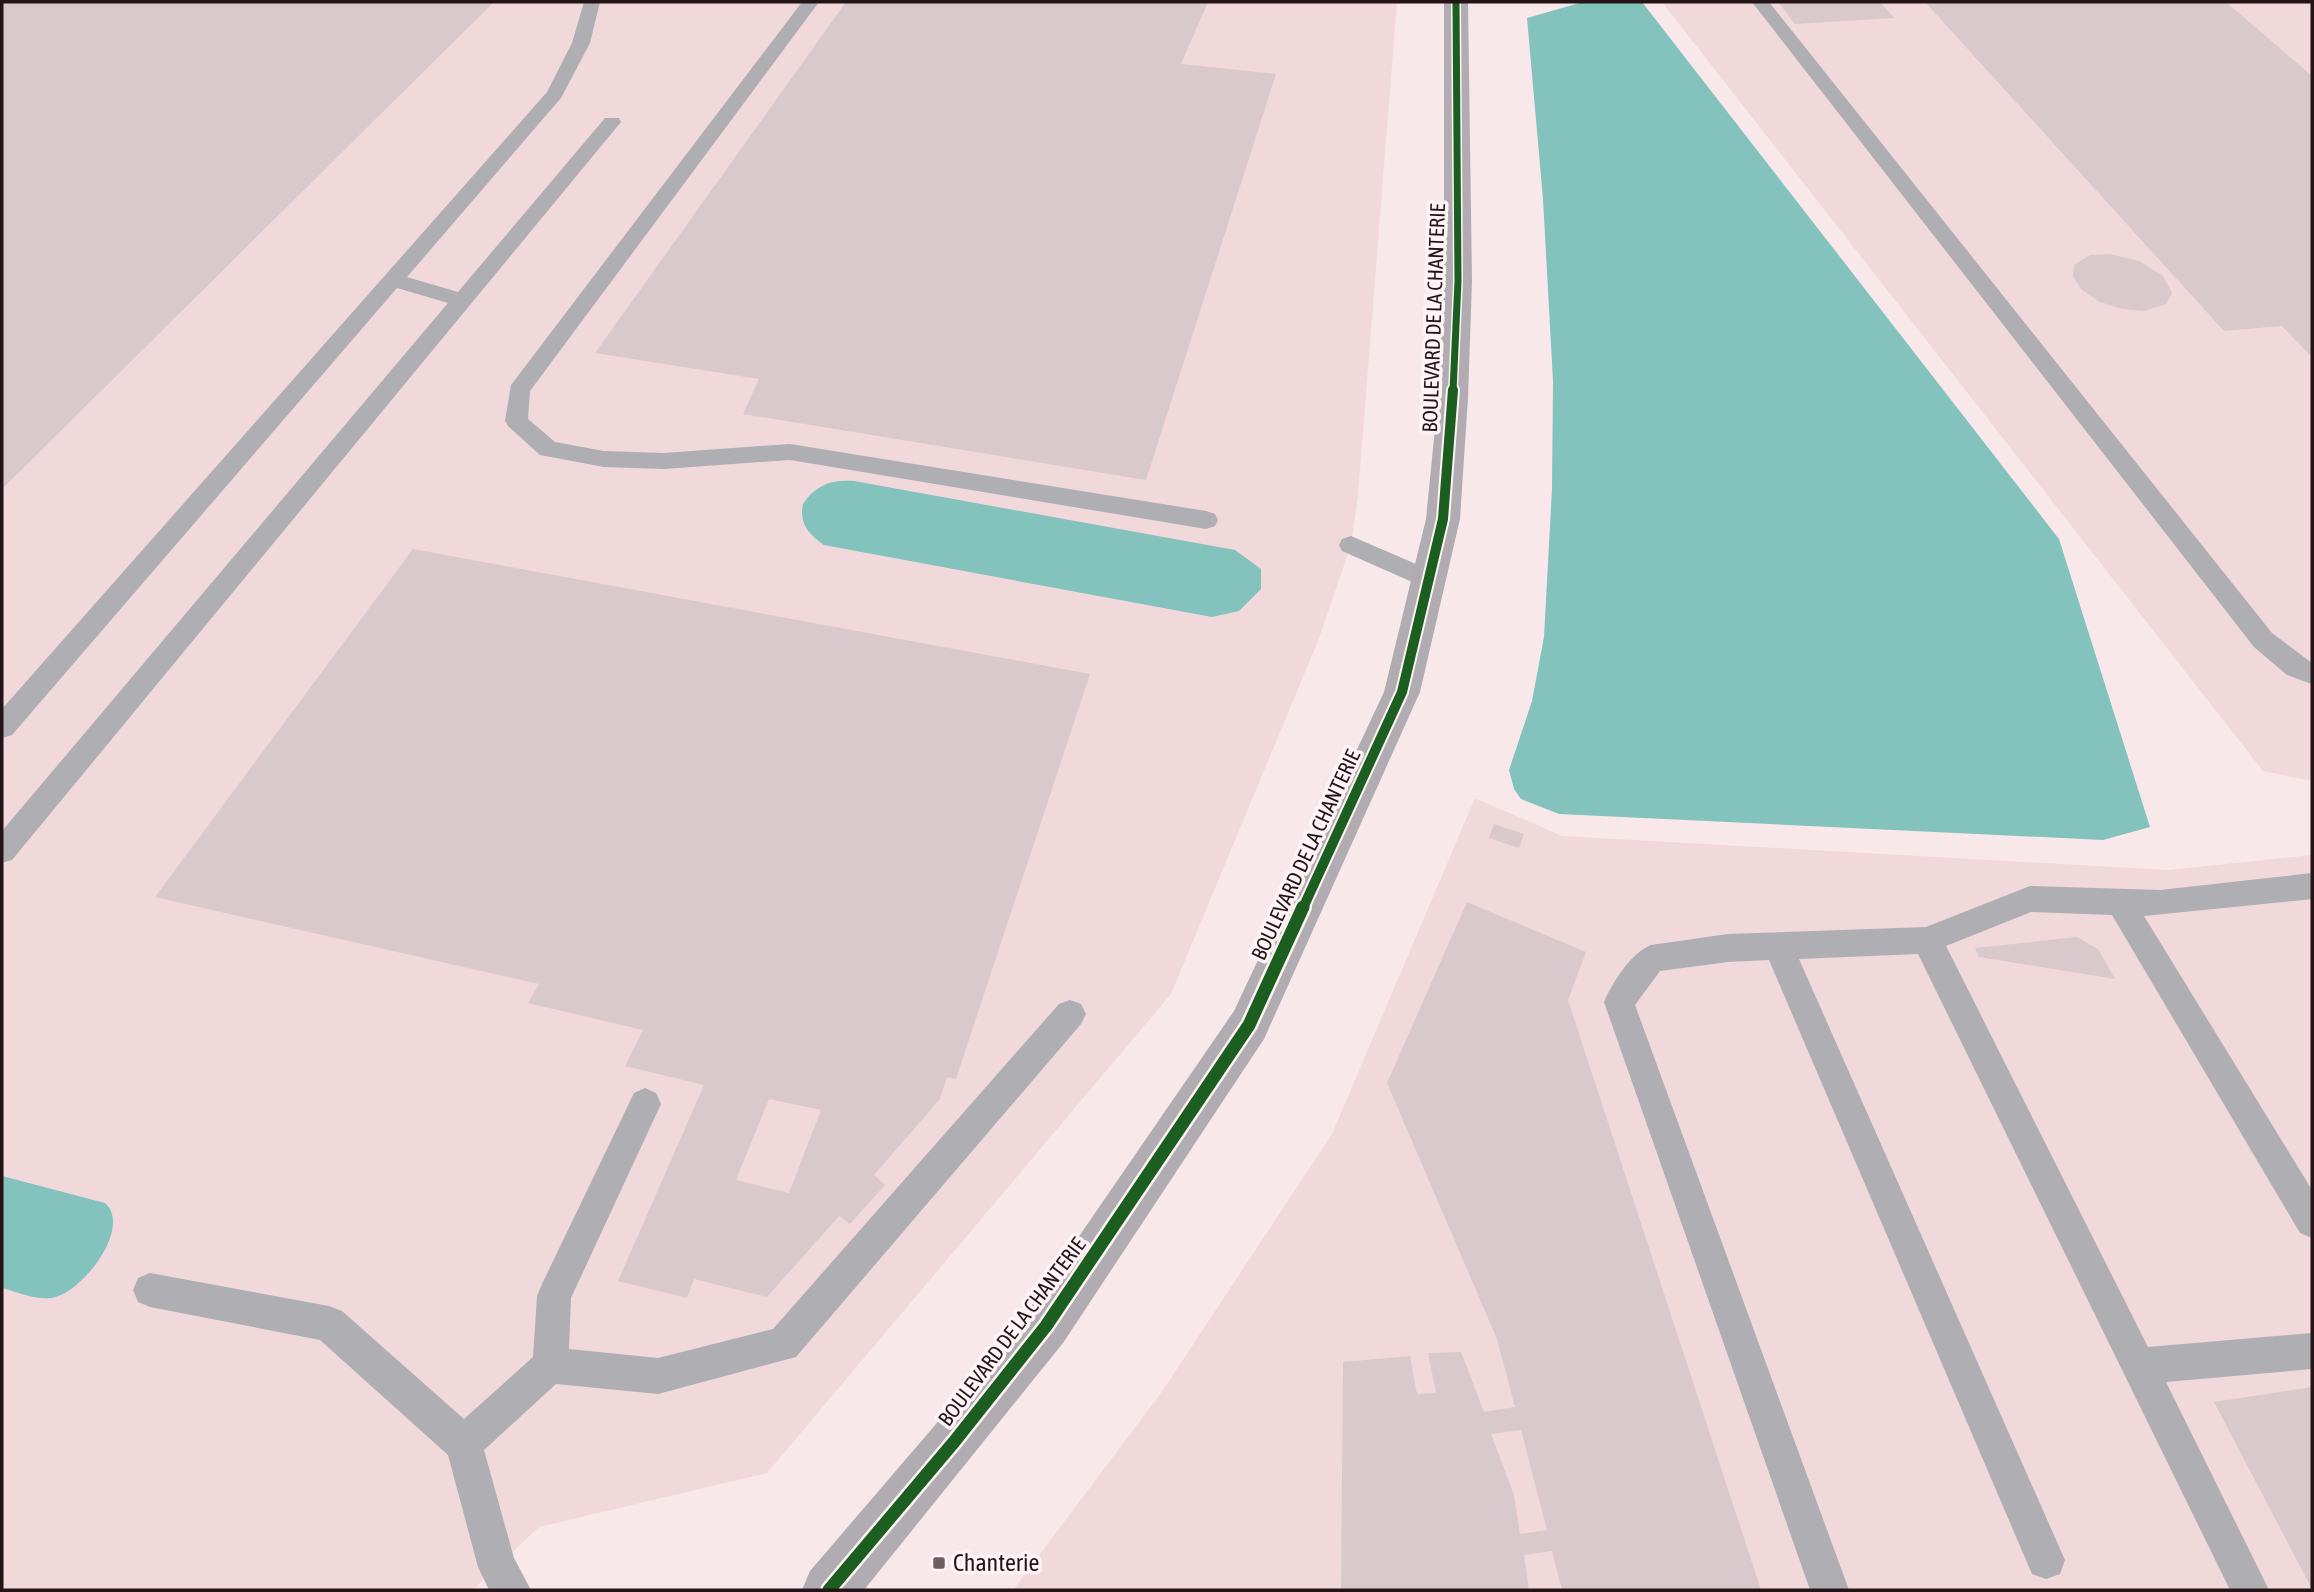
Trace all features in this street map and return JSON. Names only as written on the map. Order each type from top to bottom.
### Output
[{"type":"street","name":"BOULEVARD DE LA CHANTERIE","points":[[829,1590],[954,1442],[1046,1326],[1249,1025],[1402,692],[1443,519],[1453,398],[1458,281],[1455,2]]},
{"type":"lane","points":[[2,727],[555,94],[581,43],[592,2]]},
{"type":"lane","points":[[811,2],[519,390],[516,421],[548,449],[604,459],[664,461],[790,452],[1206,520]]},
{"type":"lane","points":[[1760,2],[2263,640],[2296,668],[2312,674]]},
{"type":"lane","points":[[2,851],[612,122]]},
{"type":"lane","points":[[394,281],[462,300]]},
{"type":"lane","points":[[1351,545],[1428,580]]},
{"type":"lane","points":[[1829,1590],[1619,1002],[1651,959],[1728,948],[1927,940],[2030,899],[2160,903],[2312,887]]},
{"type":"lane","points":[[2120,902],[2312,1221]]},
{"type":"lane","points":[[1927,940],[2250,1590]]},
{"type":"lane","points":[[1778,946],[2046,1560]]},
{"type":"lane","points":[[550,1365],[658,1376],[783,1343],[1070,1014]]},
{"type":"lane","points":[[464,1444],[550,1365],[554,1296],[645,1104]]},
{"type":"lane","points":[[150,1290],[329,1324],[464,1444],[497,1567],[512,1590]]},
{"type":"lane","points":[[2138,1366],[2312,1352]]},
{"type":"shaded area","points":[[2,2],[1397,2],[1358,495],[1351,545],[1318,641],[1171,994],[767,1473],[539,1527],[473,1590],[2,1590]]},
{"type":"shaded area","points":[[1662,2],[2312,2],[2312,781],[2263,771]]},
{"type":"shaded area","points":[[1475,798],[1562,836],[2168,870],[2312,855],[2312,1590],[1013,1590],[1161,1393],[1332,1134]]},
{"type":"water","points":[[1583,2],[1642,2],[2059,539],[2150,827],[2103,840],[1559,814],[1521,799],[1514,789],[1509,770],[1532,701],[1544,637],[1552,489],[1553,381],[1543,199],[1527,18]]},
{"type":"water","points":[[838,481],[854,481],[1235,550],[1261,569],[1261,589],[1239,611],[1212,617],[824,545],[806,528],[802,517],[803,504],[813,492],[825,485]]},
{"type":"water","points":[[2,1176],[105,1203],[112,1214],[113,1228],[100,1258],[89,1273],[63,1294],[39,1298],[2,1288]]},
{"type":"building","points":[[2,2],[485,2],[493,3],[2,489]]},
{"type":"building","points":[[846,2],[1208,2],[1181,64],[1276,74],[1146,480],[743,414],[759,379],[595,353]]},
{"type":"building","points":[[1778,2],[1880,2],[1894,18],[1795,24]]},
{"type":"building","points":[[1925,2],[2226,2],[2312,76],[2312,357],[2282,326],[2224,331]]},
{"type":"building","points":[[2110,254],[2139,261],[2163,276],[2172,293],[2166,304],[2145,311],[2122,309],[2100,302],[2082,290],[2073,277],[2074,265],[2090,255]]},
{"type":"building","points":[[413,549],[1090,674],[956,1079],[947,1077],[940,1099],[874,1175],[885,1185],[850,1224],[839,1216],[767,1297],[694,1279],[687,1298],[618,1281],[704,1085],[625,1066],[643,1030],[528,1003],[539,984],[155,897]],"holes":[[[769,1099],[821,1110],[789,1193],[736,1180]]]},
{"type":"building","points":[[1494,824],[1524,834],[1519,848],[1489,838]]},
{"type":"building","points":[[1467,902],[1586,952],[1568,1000],[1761,1590],[1562,1590],[1552,1551],[1524,1555],[1529,1590],[1341,1590],[1343,1362],[1410,1356],[1417,1394],[1436,1393],[1428,1353],[1461,1352],[1484,1412],[1515,1407],[1497,1339],[1387,1083]],"holes":[[[1521,1430],[1547,1530],[1520,1534],[1514,1495],[1491,1434]]]},
{"type":"building","points":[[2077,937],[2098,949],[2115,979],[1979,957],[1975,948]]},
{"type":"building","points":[[2312,1387],[2312,1589],[2214,1402]]},
{"type":"cycle path","points":[[829,1590],[954,1442],[1046,1326],[1249,1025],[1402,692],[1443,519],[1453,398],[1458,281],[1456,2]]},
{"type":"place","name":"Chanterie","points":[[939,1563]]}]
